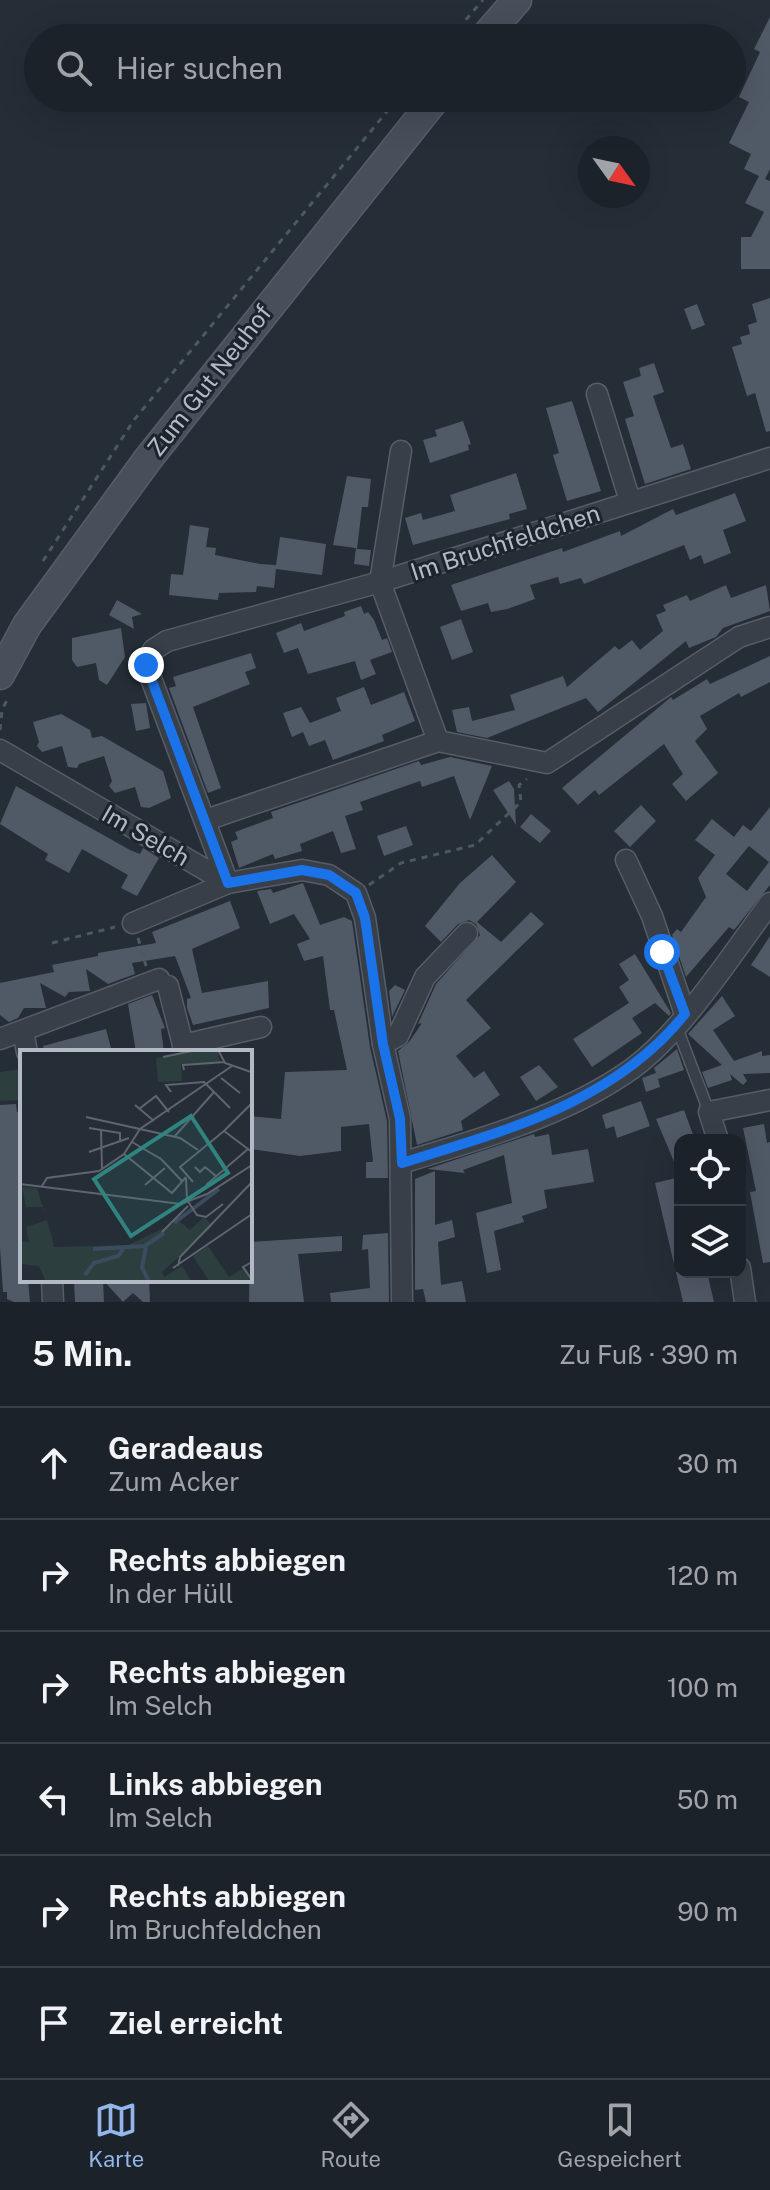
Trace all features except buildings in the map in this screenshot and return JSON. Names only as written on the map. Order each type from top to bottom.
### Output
[{"type":"main road","points":[[496,24],[517,0]]},
{"type":"main road","name":"Zum Gut Neuhof","points":[[0,675],[27,625],[148,459],[425,112]]},
{"type":"street","name":"Im Bruchfeldchen","points":[[597,394],[630,501]]},
{"type":"street","name":"Im Bruchfeldchen","points":[[401,451],[380,582],[438,741]]},
{"type":"street","name":"Im Bruchfeldchen","points":[[235,882],[206,820],[146,665],[153,650],[167,641],[380,582],[770,458]]},
{"type":"street","points":[[206,820],[438,741],[547,763],[739,637],[770,627]]},
{"type":"street","name":"Im Selch","points":[[0,750],[235,882]]},
{"type":"street","points":[[626,860],[652,916],[680,1019]]},
{"type":"street","points":[[133,923],[235,882],[302,870],[329,875],[356,893],[365,918],[383,1044],[400,1119],[402,1302]]},
{"type":"street","points":[[402,1163],[520,1126],[583,1098],[633,1068],[680,1019],[770,903]]},
{"type":"street","points":[[383,1044],[398,1036],[425,977],[467,933]]},
{"type":"street","points":[[0,1039],[160,982],[184,1048],[261,1027]]},
{"type":"street","points":[[23,1031],[27,1050]]},
{"type":"street","points":[[716,1134],[709,1112],[770,1100]]},
{"type":"street","points":[[741,1278],[745,1302]]},
{"type":"street","points":[[52,1282],[53,1302]]},
{"type":"lane","points":[[680,1019],[709,1112]]},
{"type":"path","points":[[462,24],[483,0]]},
{"type":"path","points":[[42,563],[134,420],[387,112]]},
{"type":"path","points":[[356,893],[401,863],[475,845],[521,802],[519,785],[547,763]]},
{"type":"path","points":[[52,943],[133,923],[160,982]]},
{"type":"shaded area","points":[[20,1069],[20,1100],[0,1101],[0,1072]]},
{"type":"route","points":[[146,665],[228,883],[302,870],[329,875],[344,882],[356,893],[365,918],[383,1044],[400,1119],[402,1163],[520,1126],[583,1098],[633,1068],[654,1050],[685,1014],[662,952]]}]
